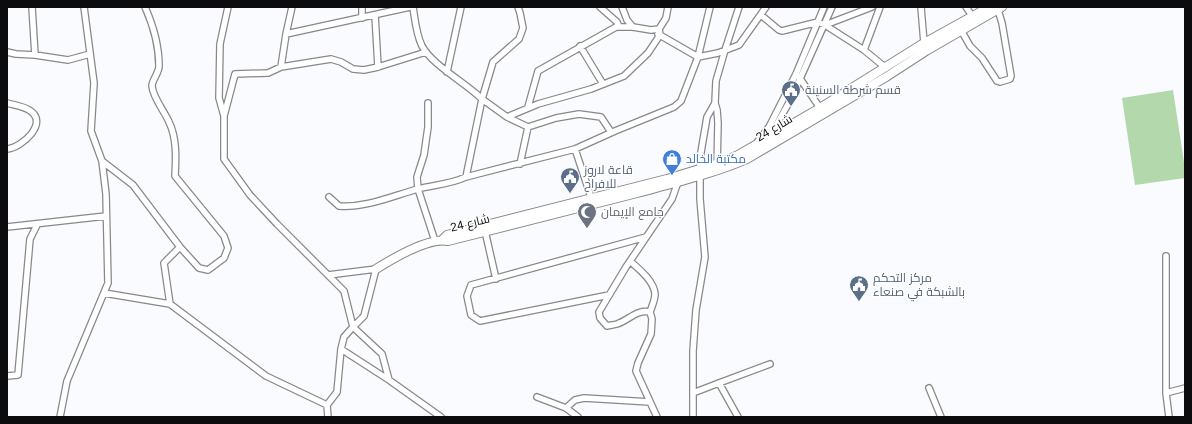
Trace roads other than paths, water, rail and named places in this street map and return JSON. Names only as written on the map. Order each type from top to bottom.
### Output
[{"type":"street","points":[[32,7],[35,55]]},
{"type":"street","points":[[60,417],[68,381],[108,283],[106,194],[102,161],[91,131],[94,83],[84,7]]},
{"type":"street","points":[[102,161],[133,185],[180,247],[199,268],[208,270],[224,258],[228,248],[224,236],[175,176],[175,145],[170,123],[157,100],[152,86],[159,67],[155,35],[145,7]]},
{"type":"street","points":[[224,116],[219,98],[220,44],[228,7]]},
{"type":"street","points":[[281,67],[292,7]]},
{"type":"street","points":[[362,7],[362,18]]},
{"type":"street","points":[[286,34],[412,7],[421,44],[426,52],[447,72],[507,117],[528,127],[556,118],[579,114],[601,117],[611,132]]},
{"type":"street","points":[[447,72],[460,7]]},
{"type":"street","points":[[466,177],[482,99],[493,62],[519,39],[523,28],[518,7]]},
{"type":"street","points":[[600,7],[617,22],[619,27]]},
{"type":"street","points":[[622,7],[627,20],[633,27]]},
{"type":"street","points":[[507,117],[528,107],[624,76],[648,53],[660,36],[660,29],[666,18],[668,7]]},
{"type":"street","points":[[329,196],[339,206],[353,206],[366,204],[418,189],[458,181],[466,177],[575,149],[611,132],[674,107],[681,101],[698,57],[710,7]]},
{"type":"street","points":[[717,167],[718,123],[715,103],[716,81],[739,7]]},
{"type":"street","points":[[651,30],[698,57],[718,53],[742,43],[766,7]]},
{"type":"street","points":[[757,143],[776,127],[798,76],[824,7]]},
{"type":"street","points":[[798,76],[832,7]]},
{"type":"street","points":[[824,25],[872,7]]},
{"type":"street","points":[[864,50],[880,7]]},
{"type":"street","points":[[921,7],[924,43]]},
{"type":"street","points":[[966,7],[973,17]]},
{"type":"street","name":"شارع 24","points":[[717,167],[769,137],[776,127],[820,108],[924,43],[989,7]]},
{"type":"street","points":[[962,30],[970,46],[982,58],[998,83],[1010,78],[1011,76],[1000,8]]},
{"type":"street","name":"شارع 24","points":[[439,240],[448,241],[747,159],[756,153],[776,127],[880,80],[926,51],[1000,8]]},
{"type":"street","points":[[375,15],[378,67]]},
{"type":"street","points":[[762,15],[782,31],[818,22],[864,50],[886,68]]},
{"type":"street","points":[[528,107],[538,71],[580,46],[616,27],[633,27],[651,30],[660,29]]},
{"type":"street","points":[[580,46],[603,84]]},
{"type":"street","points":[[7,52],[68,60],[90,54]]},
{"type":"street","points":[[389,380],[382,354],[353,327],[344,291],[277,224],[250,194],[224,159],[224,116],[234,74],[268,73],[281,67],[334,59],[353,69],[364,70],[426,52]]},
{"type":"street","points":[[798,76],[820,108]]},
{"type":"street","points":[[7,103],[29,110],[35,116],[36,125],[31,136],[12,149],[7,149]]},
{"type":"street","points":[[328,275],[376,269],[392,259],[439,240],[418,189],[418,177],[424,155],[428,126],[428,103]]},
{"type":"street","points":[[693,417],[693,351],[696,310],[705,257],[700,199],[702,143],[708,117],[715,103]]},
{"type":"street","points":[[520,164],[528,127]]},
{"type":"street","points":[[756,153],[762,148],[769,137]]},
{"type":"street","points":[[575,149],[592,201]]},
{"type":"street","points":[[650,312],[638,312],[617,324],[607,326],[600,318],[599,312],[630,261],[672,199],[679,178]]},
{"type":"street","name":"شارع 24","points":[[439,240],[447,235],[592,201]]},
{"type":"street","points":[[7,228],[106,216]]},
{"type":"street","points":[[7,376],[18,375],[30,239],[37,225]]},
{"type":"street","points":[[485,231],[496,279]]},
{"type":"street","points":[[609,296],[480,321],[472,315],[467,296],[471,285],[646,237]]},
{"type":"street","points":[[170,304],[164,263],[180,247]]},
{"type":"street","points":[[1166,256],[1166,393],[1169,417]]},
{"type":"street","points":[[630,261],[650,281],[655,291],[650,312],[652,319],[651,334],[636,371],[657,417]]},
{"type":"street","points":[[328,417],[327,405],[337,392],[341,349],[344,336],[364,316],[376,269]]},
{"type":"street","points":[[104,293],[170,304],[266,376],[327,405]]},
{"type":"street","points":[[341,349],[389,380],[441,417]]},
{"type":"street","points":[[692,393],[770,364]]},
{"type":"street","points":[[719,383],[738,417]]},
{"type":"street","points":[[929,388],[940,417]]},
{"type":"street","points":[[1166,393],[1185,388]]},
{"type":"street","points":[[537,397],[566,408],[578,417]]},
{"type":"street","points":[[566,408],[575,400],[584,398],[650,402]]},
{"type":"place","name":"قسم شرطة السنينة","points":[[791,107]]},
{"type":"place","name":"مكتبة الخالد","points":[[672,176]]},
{"type":"place","name":"قاعة لاروز للافراح","points":[[570,194]]},
{"type":"place","name":"جامع الإيمان","points":[[587,229]]},
{"type":"place","name":"مركز التحكم بالشبكة في صنعاء","points":[[859,302]]}]
